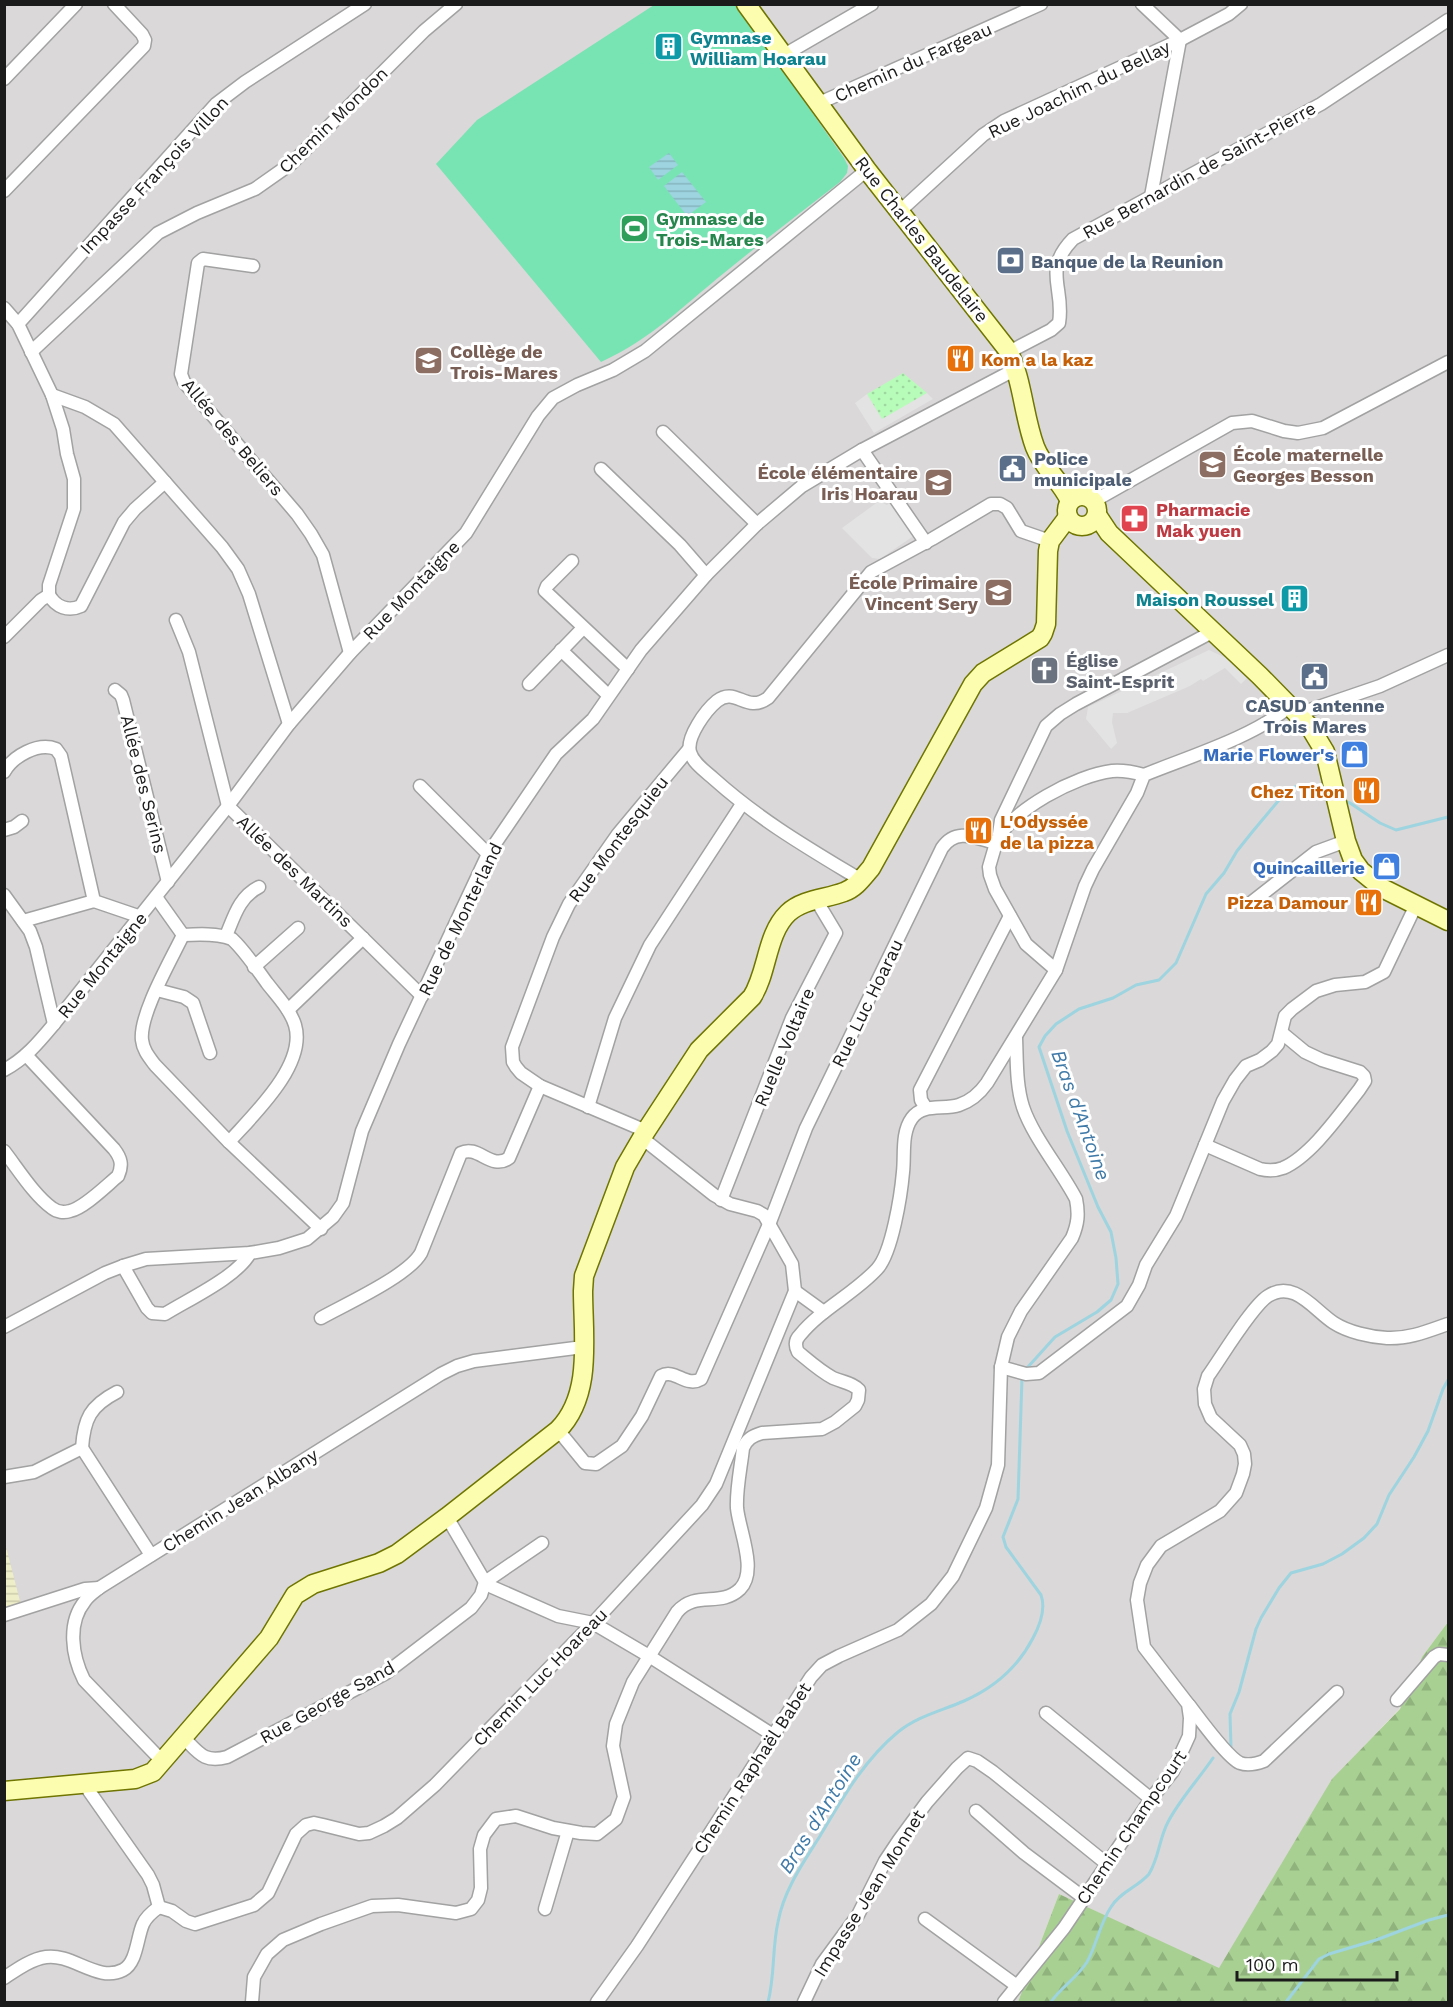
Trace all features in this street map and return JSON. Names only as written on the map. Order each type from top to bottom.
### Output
[{"type":"main road","name":"Rue Charles Baudelaire","points":[[746,4],[867,170],[1012,360],[1035,448],[1074,514],[1109,533],[1294,710],[1322,747],[1353,860],[1372,881],[1448,920]]},
{"type":"main road","points":[[4,1791],[88,1785],[145,1777],[153,1772],[269,1638],[295,1595],[302,1589],[324,1579],[388,1558],[447,1517],[568,1420],[582,1386],[584,1276],[626,1167],[699,1050],[752,997],[758,988],[775,932],[782,920],[801,904],[846,892],[872,868],[973,684],[983,673],[1040,638],[1046,624],[1048,551],[1074,514]]},
{"type":"street","points":[[4,79],[76,4]]},
{"type":"street","name":"Impasse François Villon","points":[[18,324],[216,104],[245,82],[365,4]]},
{"type":"street","name":"Chemin Mondon","points":[[32,352],[158,233],[197,213],[255,189],[292,164],[424,31],[456,4]]},
{"type":"street","points":[[784,55],[872,4]]},
{"type":"street","name":"Chemin du Fargeau","points":[[818,104],[1041,4]]},
{"type":"street","points":[[1142,4],[1180,39],[1151,196]]},
{"type":"street","name":"Rue Joachim du Bellay","points":[[900,211],[983,135],[1004,121],[1180,39],[1229,14],[1241,4]]},
{"type":"street","points":[[4,192],[144,46],[145,39],[119,6]]},
{"type":"street","name":"Rue Bernardin de Saint-Pierre","points":[[1012,360],[1059,323],[1061,300],[1055,269],[1063,249],[1073,239],[1321,104],[1449,20]]},
{"type":"street","name":"Rue Montaigne","points":[[4,1070],[26,1055],[54,1024],[228,806],[290,724],[350,653],[466,533],[538,416],[553,398],[613,370],[645,351],[867,170]]},
{"type":"street","name":"Allée des Beliers","points":[[253,266],[200,260],[182,357],[181,374],[184,382],[297,514],[311,534],[322,555],[350,653]]},
{"type":"street","points":[[4,308],[18,324],[52,395],[63,429],[74,479],[74,509],[49,585],[49,595],[60,607],[75,609],[81,606],[124,522],[165,482]]},
{"type":"street","name":"Rue de Monterland","points":[[321,1229],[343,1203],[362,1131],[399,1044],[488,854],[556,754],[593,719],[641,650],[706,575],[757,525],[802,486],[1012,360]]},
{"type":"street","points":[[1074,514],[1232,423],[1252,421],[1298,433],[1323,428],[1449,362]]},
{"type":"street","points":[[52,395],[86,407],[114,424],[238,568],[249,594],[290,724]]},
{"type":"street","points":[[663,432],[757,525]]},
{"type":"street","points":[[862,450],[926,543]]},
{"type":"street","points":[[601,469],[680,545],[706,575]]},
{"type":"street","name":"Rue Montesquieu","points":[[644,1135],[540,1086],[521,1073],[513,1062],[512,1047],[557,928],[569,903],[618,834],[689,749],[692,734],[716,703],[726,697],[737,698],[750,704],[760,704],[768,698],[872,572],[991,504],[1000,504],[1007,508],[1021,531],[1074,514]]},
{"type":"street","points":[[572,561],[547,586],[545,591],[628,669]]},
{"type":"street","points":[[4,638],[41,600],[49,595]]},
{"type":"street","name":"Allée des Martins","points":[[176,620],[189,652],[228,806],[422,996]]},
{"type":"street","points":[[528,684],[583,628]]},
{"type":"street","points":[[1056,970],[1030,950],[995,890],[990,867],[1001,820],[1046,726],[1076,704],[1212,632]]},
{"type":"street","points":[[561,650],[608,695]]},
{"type":"street","points":[[997,839],[1007,825],[1048,794],[1076,781],[1099,773],[1114,771],[1126,771],[1144,776],[1294,710],[1380,686],[1447,659]]},
{"type":"street","name":"Allée des Serins","points":[[115,690],[123,700],[168,882]]},
{"type":"street","points":[[4,772],[16,759],[41,746],[51,747],[59,752],[94,901]]},
{"type":"street","points":[[689,749],[697,764],[742,804],[773,827],[861,880]]},
{"type":"street","points":[[252,2002],[254,1977],[267,1954],[283,1940],[372,1906],[398,1905],[456,1913],[471,1909],[478,1900],[481,1888],[480,1849],[484,1835],[496,1819],[516,1816],[553,1828],[597,1834],[616,1819],[624,1797],[613,1746],[616,1724],[633,1682],[683,1605],[699,1599],[727,1598],[740,1589],[745,1582],[747,1560],[737,1507],[743,1448],[746,1442],[754,1435],[762,1433],[822,1429],[855,1406],[859,1395],[856,1386],[831,1377],[798,1352],[796,1347],[799,1335],[878,1268],[886,1252],[899,1203],[906,1132],[913,1117],[926,1108],[960,1105],[980,1092],[1016,1038],[1056,970],[1093,868],[1137,794],[1144,776]]},
{"type":"street","points":[[420,786],[488,854]]},
{"type":"street","points":[[588,1107],[615,1018],[650,945],[742,804]]},
{"type":"street","points":[[4,830],[22,821]]},
{"type":"street","name":"Rue Luc Hoarau","points":[[558,1430],[585,1463],[596,1464],[622,1446],[630,1437],[661,1376],[669,1373],[689,1382],[698,1381],[770,1222],[806,1128],[942,848],[949,840],[957,836],[997,839]]},
{"type":"street","points":[[1252,902],[1316,852],[1346,841]]},
{"type":"street","points":[[226,936],[242,900],[260,887]]},
{"type":"street","points":[[4,895],[30,931],[36,946],[54,1024]]},
{"type":"street","points":[[156,897],[183,935]]},
{"type":"street","name":"Ruelle Voltaire","points":[[721,1200],[792,1018],[836,933],[821,908],[819,899]]},
{"type":"street","points":[[23,921],[94,901],[141,916]]},
{"type":"street","points":[[1001,1366],[1026,1374],[1039,1373],[1127,1306],[1139,1285],[1146,1265],[1176,1216],[1223,1101],[1235,1080],[1246,1066],[1272,1051],[1278,1044],[1282,1033],[1282,1023],[1286,1016],[1316,991],[1335,985],[1365,982],[1384,972],[1416,905]]},
{"type":"street","points":[[926,1108],[921,1100],[920,1090],[1010,916]]},
{"type":"street","points":[[255,967],[298,928]]},
{"type":"street","points":[[183,935],[226,936],[235,942],[288,1010],[297,1034],[296,1050],[290,1064],[270,1095],[229,1142]]},
{"type":"street","points":[[5,1326],[105,1273],[123,1266],[146,1259],[250,1253],[307,1239],[321,1229],[229,1142],[145,1052],[141,1033],[146,1016],[183,935]]},
{"type":"street","points":[[288,1010],[363,938]]},
{"type":"street","points":[[157,990],[184,997],[194,1003],[210,1053]]},
{"type":"street","points":[[1205,1145],[1260,1169],[1268,1171],[1283,1168],[1313,1144],[1365,1081],[1360,1072],[1314,1056],[1282,1033]]},
{"type":"street","name":"Chemin Raphaël Babet","points":[[597,2002],[637,1946],[801,1691],[822,1665],[898,1630],[931,1604],[953,1576],[986,1508],[998,1465],[1001,1366],[1008,1338],[1021,1311],[1072,1238],[1078,1225],[1079,1211],[1073,1194],[1030,1123],[1023,1107],[1019,1089],[1016,1038]]},
{"type":"street","points":[[4,1151],[51,1208],[61,1212],[72,1211],[80,1207],[118,1176],[121,1169],[121,1162],[114,1149],[26,1055]]},
{"type":"street","points":[[321,1318],[415,1261],[421,1253],[461,1152],[471,1150],[498,1162],[504,1162],[509,1158],[540,1086]]},
{"type":"street","points":[[644,1135],[721,1200],[764,1215],[792,1264],[795,1291],[824,1312]]},
{"type":"street","points":[[123,1266],[147,1308],[152,1313],[165,1314],[234,1272],[250,1253]]},
{"type":"street","name":"Chemin Luc Hoareau","points":[[159,1907],[172,1911],[186,1921],[195,1924],[254,1905],[268,1893],[296,1834],[306,1825],[314,1823],[359,1834],[369,1833],[384,1826],[435,1785],[593,1623],[710,1495],[795,1291]]},
{"type":"street","points":[[1337,1692],[1264,1761],[1249,1765],[1235,1760],[1144,1647],[1137,1600],[1140,1583],[1147,1565],[1161,1546],[1220,1511],[1236,1493],[1243,1474],[1244,1454],[1240,1445],[1211,1418],[1205,1404],[1204,1389],[1208,1376],[1260,1302],[1279,1291],[1291,1292],[1303,1298],[1335,1323],[1358,1332],[1385,1338],[1416,1336],[1449,1324]]},
{"type":"street","name":"Chemin Jean Albany","points":[[162,1762],[84,1680],[77,1667],[73,1634],[77,1614],[85,1601],[99,1588],[441,1374],[474,1361],[583,1347]]},
{"type":"street","points":[[117,1392],[98,1403],[91,1411],[86,1423],[82,1448],[151,1555]]},
{"type":"street","points":[[4,1477],[34,1472],[82,1448]]},
{"type":"street","points":[[447,1517],[485,1582],[501,1592],[558,1616],[593,1623],[773,1735]]},
{"type":"street","points":[[485,1582],[542,1543]]},
{"type":"street","name":"Rue George Sand","points":[[184,1738],[204,1758],[216,1760],[227,1757],[386,1673],[471,1608],[481,1595],[485,1582]]},
{"type":"street","points":[[4,1615],[85,1589],[99,1588]]},
{"type":"street","points":[[1397,1700],[1434,1657],[1439,1654],[1449,1655]]},
{"type":"street","name":"Chemin Champcourt","points":[[1004,2002],[1064,1928],[1151,1798],[1173,1771],[1190,1736],[1188,1704]]},
{"type":"street","points":[[1046,1713],[1151,1798]]},
{"type":"street","name":"Impasse Jean Monnet","points":[[804,2002],[822,1964],[858,1915],[885,1861],[899,1840],[927,1802],[968,1758],[993,1772],[1107,1864]]},
{"type":"street","points":[[4,1978],[31,1962],[46,1957],[58,1957],[110,1974],[123,1971],[130,1965],[143,1923],[151,1912],[159,1907],[148,1875],[89,1791],[88,1785]]},
{"type":"street","points":[[976,1811],[1024,1853],[1084,1898]]},
{"type":"street","points":[[545,1909],[568,1831]]},
{"type":"street","points":[[925,1919],[1017,1986]]},
{"type":"shaded area","points":[[5,5],[1448,5],[1448,1622],[1422,1657],[1400,1708],[1332,1780],[1219,1969],[1059,1894],[1018,2002],[5,2002]]},
{"type":"shaded area","points":[[927,393],[933,399],[874,433],[855,403],[867,394],[882,419]]},
{"type":"shaded area","points":[[879,501],[887,505],[890,502],[915,535],[880,559],[872,558],[842,528]]},
{"type":"shaded area","points":[[1209,650],[1226,658],[1247,678],[1241,684],[1225,668],[1203,681],[1201,679],[1127,713],[1113,713],[1112,722],[1117,743],[1111,749],[1086,719],[1088,707]]},
{"type":"green space","name":"Gymnase de Trois-Mares","points":[[736,4],[844,158],[848,166],[847,173],[840,182],[738,261],[666,322],[601,362],[436,164],[477,120],[654,5]]},
{"type":"green space","points":[[903,373],[927,393],[882,420],[867,394]]},
{"type":"green space","points":[[6,1547],[21,1605],[5,1610],[4,1548]]},
{"type":"green space","points":[[1448,1622],[1448,2002],[1018,2002],[1059,1894],[1219,1968],[1332,1779],[1400,1709],[1422,1657]]},
{"type":"water","points":[[669,153],[678,165],[658,180],[649,167]]},
{"type":"water","points":[[682,172],[706,202],[687,216],[664,186]]},
{"type":"waterway","name":"Bras d'Antoine","points":[[1027,1368],[1055,1337],[1097,1312],[1111,1300],[1118,1284],[1111,1232],[1098,1207],[1067,1131],[1039,1047],[1056,1024],[1079,1009],[1113,998],[1136,985],[1159,980],[1176,963],[1206,894],[1224,873],[1237,851],[1289,790],[1297,786],[1310,787],[1328,796]]},
{"type":"waterway","name":"Bras d'Antoine","points":[[1343,801],[1396,830],[1448,817]]},
{"type":"waterway","name":"Bras d'Antoine","points":[[768,2002],[776,1932],[789,1888],[864,1767],[886,1743],[906,1726],[975,1696],[1004,1676],[1020,1658],[1038,1628],[1043,1611],[1041,1595],[1006,1547],[1003,1537],[1018,1499],[1022,1378]]},
{"type":"waterway","points":[[1231,1748],[1230,1714],[1239,1692],[1261,1618],[1291,1573],[1323,1564],[1342,1554],[1364,1538],[1377,1524],[1389,1495],[1428,1431],[1448,1380]]},
{"type":"waterway","points":[[1051,2002],[1087,1962],[1107,1913],[1115,1902],[1149,1874],[1168,1822],[1213,1758]]},
{"type":"waterway","points":[[1286,2002],[1319,1959],[1448,1915]]},
{"type":"place","name":"Gymnase William Hoarau","points":[[669,47]]},
{"type":"place","name":"Gymnase de Trois-Mares","points":[[635,228]]},
{"type":"place","name":"Banque de la Reunion","points":[[1010,261]]},
{"type":"place","name":"Kom a la kaz","points":[[960,359]]},
{"type":"place","name":"Collège de Trois-Mares","points":[[429,361]]},
{"type":"place","name":"École maternelle Georges Besson","points":[[1212,464]]},
{"type":"place","name":"Police municipale","points":[[1013,468]]},
{"type":"place","name":"École élémentaire Iris Hoarau","points":[[939,482]]},
{"type":"place","name":"Pharmacie Mak yuen","points":[[1135,519]]},
{"type":"place","name":"École Primaire Vincent Sery","points":[[999,592]]},
{"type":"place","name":"Maison Roussel","points":[[1295,599]]},
{"type":"place","name":"Église Saint-Esprit","points":[[1045,670]]},
{"type":"place","name":"CASUD antenne Trois Mares","points":[[1315,676]]},
{"type":"place","name":"Marie Flower's","points":[[1355,754]]},
{"type":"place","name":"Chez Titon","points":[[1366,791]]},
{"type":"place","name":"L'Odyssée de la pizza","points":[[979,831]]},
{"type":"place","name":"Quincaillerie","points":[[1386,867]]},
{"type":"place","name":"Pizza Damour","points":[[1369,902]]}]
